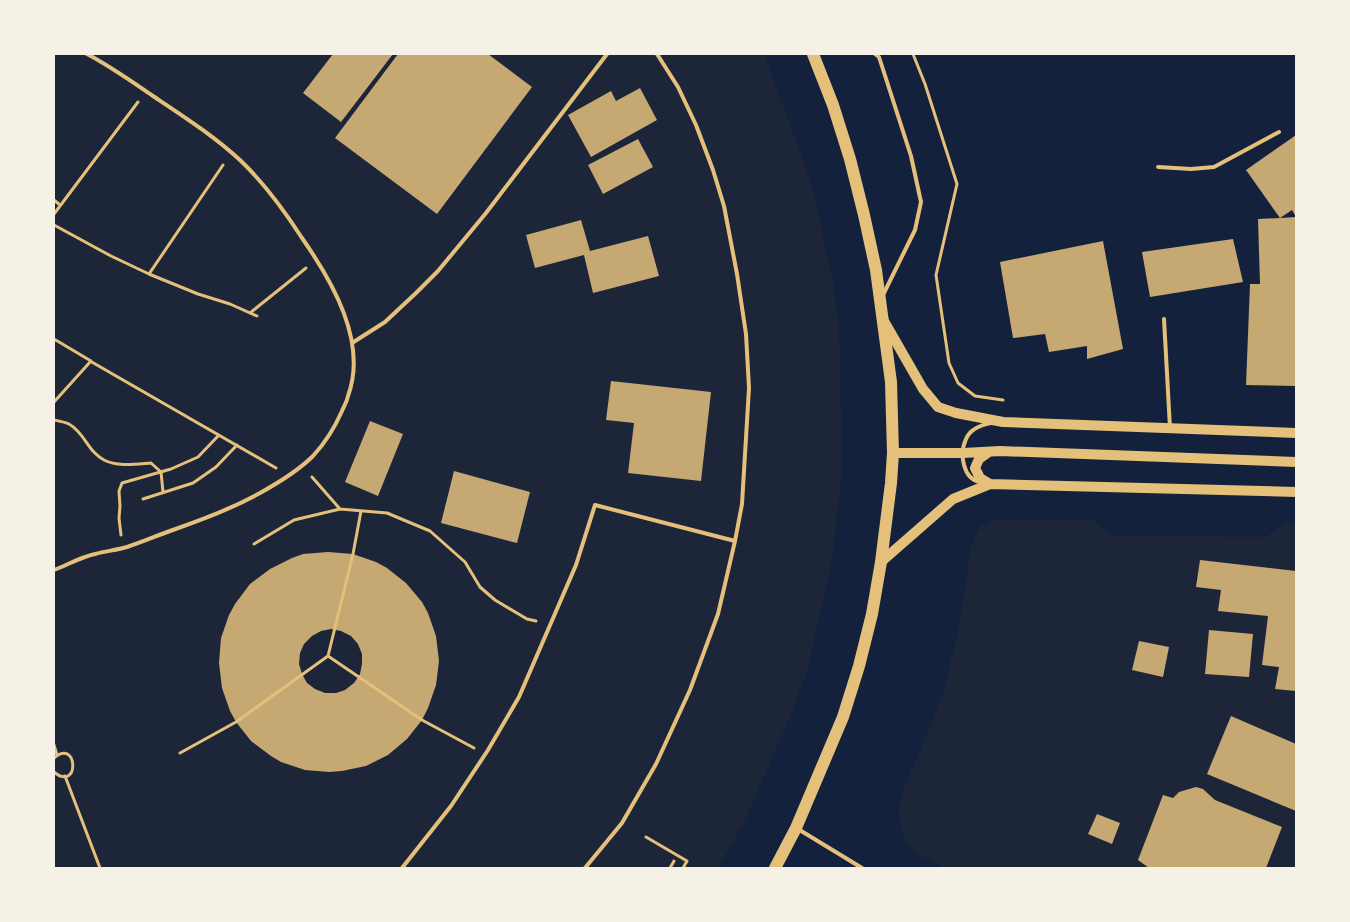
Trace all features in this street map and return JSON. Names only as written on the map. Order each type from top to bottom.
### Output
[{"type":"main road","points":[[775,868],[796,828],[843,716],[859,666],[872,614],[881,562],[892,453],[892,382],[876,270],[850,159],[814,54]]},
{"type":"main road","points":[[884,320],[923,389],[938,407],[956,413],[1003,422],[1296,433]]},
{"type":"main road","points":[[892,453],[1000,451],[1296,462]]},
{"type":"main road","points":[[989,452],[979,459],[975,468],[980,478],[990,484]]},
{"type":"main road","points":[[881,562],[953,498],[990,484],[1296,492]]},
{"type":"lane","points":[[54,570],[94,554],[123,548],[215,515],[273,486],[313,456],[329,436],[349,395],[352,381],[352,344],[349,327],[334,290],[290,220],[257,176],[203,129],[87,54]]},
{"type":"lane","points":[[352,344],[385,322],[438,271],[486,213],[607,54]]},
{"type":"lane","points":[[585,868],[622,823],[656,764],[690,690],[718,614],[742,504],[749,388],[746,334],[737,274],[724,206],[713,170],[696,125],[678,87],[657,54]]},
{"type":"lane","points":[[875,54],[879,57],[911,156],[921,202],[915,230],[881,299]]},
{"type":"lane","points":[[1158,167],[1192,169],[1214,167],[1279,132]]},
{"type":"lane","points":[[1164,319],[1170,428]]},
{"type":"lane","points":[[990,484],[975,481],[966,472],[963,463],[963,453],[966,438],[980,426],[1003,422]]},
{"type":"lane","points":[[402,868],[451,806],[519,697],[576,565],[595,505],[735,541]]},
{"type":"lane","points":[[796,828],[862,868]]},
{"type":"lane","points":[[406,864],[410,868]]},
{"type":"path","points":[[913,54],[925,84],[957,184],[936,275],[950,363],[958,382],[975,396],[1003,400]]},
{"type":"path","points":[[54,214],[146,91]]},
{"type":"path","points":[[149,274],[231,153]]},
{"type":"path","points":[[54,200],[60,205]]},
{"type":"path","points":[[54,225],[149,274],[257,316]]},
{"type":"path","points":[[250,313],[316,259]]},
{"type":"path","points":[[54,339],[90,362],[289,475]]},
{"type":"path","points":[[54,402],[90,362]]},
{"type":"path","points":[[54,420],[68,424],[79,432],[94,453],[105,461],[126,465],[151,463],[161,472],[164,492]]},
{"type":"path","points":[[123,548],[118,491],[122,483],[171,470],[198,457],[219,435]]},
{"type":"path","points":[[143,499],[193,483],[216,467],[237,445]]},
{"type":"path","points":[[302,465],[340,509]]},
{"type":"path","points":[[254,544],[294,520],[340,509],[387,513],[430,531],[465,562],[480,586],[495,600],[527,619],[550,624]]},
{"type":"path","points":[[180,753],[236,722],[328,656],[353,554],[361,511]]},
{"type":"path","points":[[328,656],[422,720],[485,754]]},
{"type":"path","points":[[54,745],[57,755]]},
{"type":"path","points":[[54,758],[57,755],[68,755],[74,765],[71,772],[65,776],[54,772]]},
{"type":"path","points":[[65,776],[100,868]]},
{"type":"path","points":[[646,837],[687,861],[683,868]]},
{"type":"path","points":[[670,868],[674,861]]},
{"type":"shaded area","points":[[54,54],[764,54],[804,162],[815,198],[834,288],[840,355],[842,470],[832,561],[807,671],[790,717],[745,820],[718,868],[54,868]]},
{"type":"shaded area","points":[[1002,519],[1093,520],[1111,536],[1266,537],[1285,523],[1296,523],[1296,868],[944,868],[915,852],[909,846],[901,829],[899,808],[903,789],[942,697],[960,623],[971,545],[981,526],[990,521]]},
{"type":"building","points":[[333,54],[393,54],[341,122],[303,93]]},
{"type":"building","points":[[398,54],[488,54],[532,87],[437,214],[335,138]]},
{"type":"building","points":[[640,88],[657,120],[591,157],[568,115],[611,91],[616,101]]},
{"type":"building","points":[[1296,135],[1296,217],[1292,210],[1280,218],[1246,170]]},
{"type":"building","points":[[638,139],[653,167],[603,194],[588,165]]},
{"type":"building","points":[[1296,217],[1296,386],[1246,385],[1250,284],[1260,284],[1258,219]]},
{"type":"building","points":[[581,220],[590,251],[648,236],[659,276],[593,293],[584,255],[535,268],[526,235]]},
{"type":"building","points":[[1233,239],[1243,282],[1150,297],[1142,252]]},
{"type":"building","points":[[1103,241],[1123,349],[1087,359],[1087,346],[1049,352],[1045,334],[1013,338],[1000,262]]},
{"type":"building","points":[[611,381],[711,392],[701,481],[628,473],[634,423],[606,420]]},
{"type":"building","points":[[370,421],[403,434],[378,496],[345,482]]},
{"type":"building","points":[[454,471],[530,492],[517,543],[441,523]]},
{"type":"building","points":[[328,552],[353,554],[387,568],[406,583],[422,602],[436,636],[439,661],[436,685],[422,720],[407,739],[388,755],[366,766],[329,772],[305,770],[281,762],[251,741],[236,722],[222,688],[219,663],[221,638],[235,604],[250,584],[270,569],[303,554]],"holes":[[[331,629],[351,636],[358,644],[362,654],[360,674],[354,683],[345,690],[336,693],[325,693],[307,683],[299,664],[300,653],[304,644],[321,631]]]},
{"type":"building","points":[[1200,560],[1296,571],[1296,691],[1275,689],[1279,667],[1262,665],[1268,616],[1218,611],[1221,590],[1196,587]]},
{"type":"building","points":[[1209,630],[1253,634],[1249,677],[1205,674]]},
{"type":"building","points":[[1139,641],[1169,647],[1163,677],[1132,670]]},
{"type":"building","points":[[1231,716],[1296,744],[1296,811],[1207,774]]},
{"type":"building","points":[[1196,787],[1203,789],[1215,800],[1282,827],[1266,868],[1149,868],[1138,860],[1163,795],[1173,798],[1179,792]]},
{"type":"building","points":[[1097,814],[1120,823],[1112,844],[1088,834]]}]
